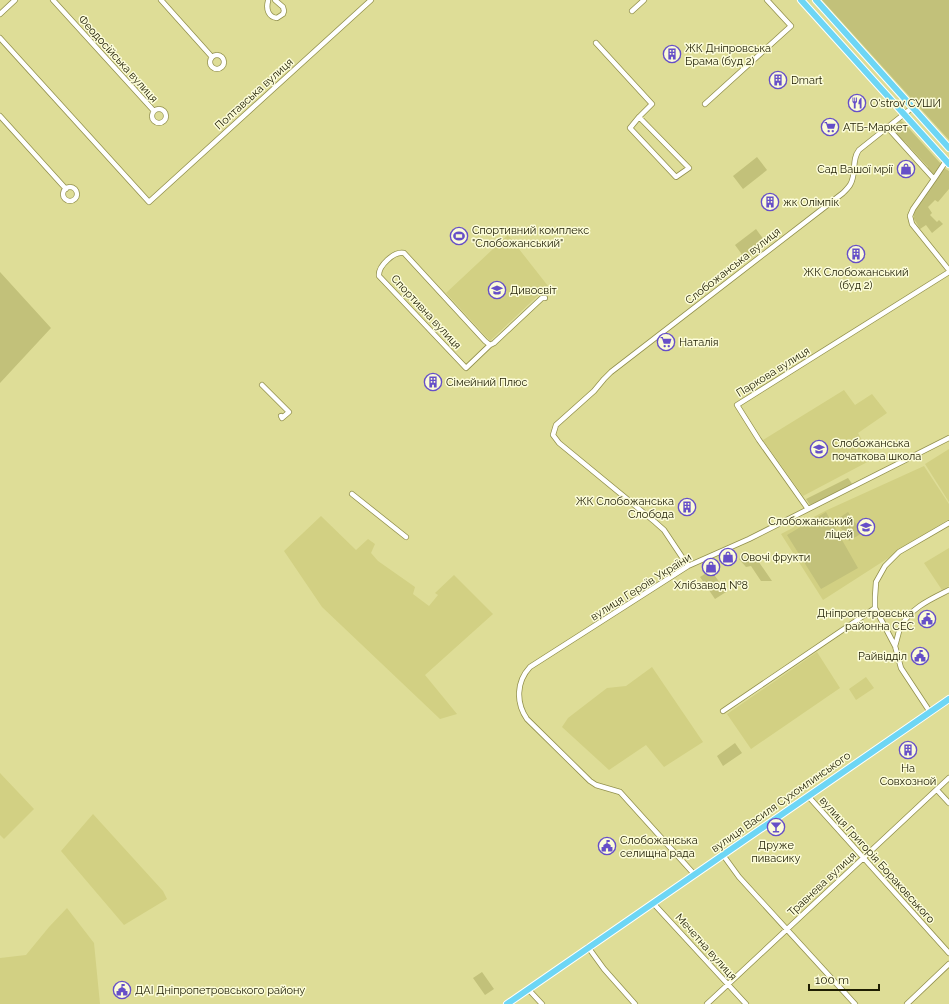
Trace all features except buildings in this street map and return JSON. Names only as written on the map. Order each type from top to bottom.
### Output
[{"type":"main road","points":[[800,0],[948,163]]},
{"type":"main road","points":[[816,0],[949,148]]},
{"type":"main road","name":"вулиця Василя Сухомлинського","points":[[507,1004],[949,699]]},
{"type":"street","points":[[0,14],[15,0]]},
{"type":"street","name":"Феодосійська вулиця","points":[[53,0],[154,111]]},
{"type":"street","points":[[161,0],[212,57]]},
{"type":"street","points":[[632,11],[644,0]]},
{"type":"street","points":[[705,104],[791,26],[767,0]]},
{"type":"street","name":"Полтавська вулиця","points":[[0,38],[70,113],[149,202],[368,1]]},
{"type":"street","points":[[596,43],[652,104],[639,117],[630,128],[676,177],[689,168],[639,117]]},
{"type":"street","name":"Слобожанська вулиця","points":[[688,566],[664,530],[656,522],[559,443],[553,435],[556,425],[594,391],[611,372],[843,193],[852,182],[856,153],[913,107]]},
{"type":"street","points":[[0,116],[66,189]]},
{"type":"street","points":[[887,127],[934,179]]},
{"type":"street","points":[[948,163],[934,179],[913,209],[910,216],[912,224],[949,270]]},
{"type":"street","name":"Спортивна вулиця","points":[[490,345],[404,253],[400,253],[392,257],[380,269],[379,276],[466,368],[490,345],[494,344],[542,298],[545,298]]},
{"type":"street","name":"Паркова вулиця","points":[[949,272],[750,397],[737,405],[949,272]]},
{"type":"street","points":[[262,385],[289,412],[282,418],[281,416]]},
{"type":"street","points":[[737,405],[759,440],[808,508]]},
{"type":"street","name":"вулиця Героїв України","points":[[694,874],[620,792],[596,785],[590,781],[527,719],[521,708],[519,687],[524,673],[530,667],[688,566],[749,539],[949,438]]},
{"type":"street","points":[[352,494],[406,537]]},
{"type":"street","points":[[930,712],[901,668],[895,646],[875,608],[876,582],[886,566],[898,552],[949,522]]},
{"type":"street","points":[[895,646],[900,628],[910,614],[926,601],[949,590]]},
{"type":"street","points":[[724,711],[875,608]]},
{"type":"street","points":[[889,636],[898,635]]},
{"type":"street","name":"Травнева вулиця","points":[[707,1004],[949,778]]},
{"type":"street","points":[[937,790],[949,803]]},
{"type":"street","name":"вулиця Григорія Бораковського","points":[[808,796],[949,953]]},
{"type":"street","points":[[723,855],[739,877],[855,1004]]},
{"type":"street","name":"Мечетна вулиця","points":[[653,903],[746,1004]]},
{"type":"street","points":[[588,948],[604,969],[636,1004]]},
{"type":"street","points":[[907,1004],[949,964]]},
{"type":"street","points":[[528,989],[542,1004]]},
{"type":"shaded area","points":[[822,0],[949,0],[949,140]]},
{"type":"shaded area","points":[[900,121],[903,122],[942,165],[935,175],[927,171],[928,167],[905,142],[894,133],[895,126]]},
{"type":"shaded area","points":[[757,157],[767,170],[743,189],[733,176]]},
{"type":"shaded area","points":[[944,168],[949,171],[949,189],[938,202],[935,200],[928,207],[932,213],[930,215],[937,222],[939,220],[943,224],[932,233],[926,225],[920,229],[914,219],[914,212]]},
{"type":"shaded area","points":[[756,229],[767,244],[746,260],[735,245]]},
{"type":"shaded area","name":"Дивосвіт","points":[[508,235],[548,286],[490,341],[446,293]]},
{"type":"shaded area","points":[[0,272],[51,328],[0,383]]},
{"type":"shaded area","name":"Cлобожанська початкова школа","points":[[844,390],[855,405],[872,394],[887,413],[858,433],[873,459],[803,496],[763,440]]},
{"type":"shaded area","points":[[949,449],[949,502],[925,464]]},
{"type":"shaded area","name":"Слобожанський ліцей","points":[[924,466],[949,504],[949,519],[823,600],[781,534],[825,511]]},
{"type":"shaded area","points":[[848,478],[853,485],[810,505],[806,499]]},
{"type":"shaded area","points":[[826,512],[858,568],[821,589],[787,535]]},
{"type":"shaded area","points":[[848,512],[862,533],[849,541],[836,520]]},
{"type":"shaded area","points":[[321,516],[356,550],[368,539],[375,544],[371,553],[378,561],[415,587],[413,594],[429,606],[438,595],[435,593],[454,575],[493,614],[425,675],[457,714],[440,719],[322,607],[284,551]]},
{"type":"shaded area","points":[[949,548],[949,586],[942,590],[924,563]]},
{"type":"shaded area","points":[[754,555],[772,581],[761,581],[751,566],[746,567],[739,559],[742,557],[745,559]]},
{"type":"shaded area","points":[[711,570],[726,592],[715,599],[700,577]]},
{"type":"shaded area","points":[[817,652],[840,688],[751,749],[727,714]]},
{"type":"shaded area","points":[[652,667],[703,742],[664,767],[646,745],[609,770],[562,727],[568,718],[607,688],[626,686]]},
{"type":"shaded area","points":[[866,677],[874,688],[856,700],[849,689]]},
{"type":"shaded area","points":[[735,743],[742,753],[723,766],[717,756]]},
{"type":"shaded area","points":[[0,773],[34,809],[4,839],[0,835]]},
{"type":"shaded area","points":[[93,814],[163,891],[167,899],[124,925],[61,851]]},
{"type":"shaded area","points":[[67,908],[94,943],[100,1004],[0,1004],[0,958],[26,955]]},
{"type":"shaded area","points":[[482,972],[494,989],[485,995],[473,978]]},
{"type":"place","name":"ЖК Дніпровська Брама (буд 2)","points":[[672,54]]},
{"type":"place","name":"Dmart","points":[[778,80]]},
{"type":"place","name":"O'strov СУШИ","points":[[857,103]]},
{"type":"place","name":"АТБ-Маркет","points":[[830,127]]},
{"type":"place","name":"Сад Вашої мрії","points":[[906,169]]},
{"type":"place","name":"жк Олімпік","points":[[770,202]]},
{"type":"place","name":"Спортивний комплекс \"Слобожанський\"","points":[[459,236]]},
{"type":"place","name":"ЖК Слобожанський (буд 2)","points":[[856,254]]},
{"type":"place","name":"Дивосвіт","points":[[497,290]]},
{"type":"place","name":"Наталія","points":[[666,342]]},
{"type":"place","name":"Сімейний Плюс","points":[[433,382]]},
{"type":"place","name":"Cлобожанська початкова школа","points":[[819,449]]},
{"type":"place","name":"ЖК Слобожанська Слобода","points":[[687,507]]},
{"type":"place","name":"Слобожанський ліцей","points":[[866,527]]},
{"type":"place","name":"Овочі фрукти","points":[[728,557]]},
{"type":"place","name":"Хлібзавод №8","points":[[711,567]]},
{"type":"place","name":"Дніпропетровська районна СЕС","points":[[927,619]]},
{"type":"place","name":"Райвідділ","points":[[920,656]]},
{"type":"place","name":"На Совхозной","points":[[908,750]]},
{"type":"place","name":"Друже пивасику","points":[[776,827]]},
{"type":"place","name":"Слобожанська селищна рада","points":[[607,846]]},
{"type":"place","name":"ДАІ Дніпропетровського району","points":[[122,990]]}]
